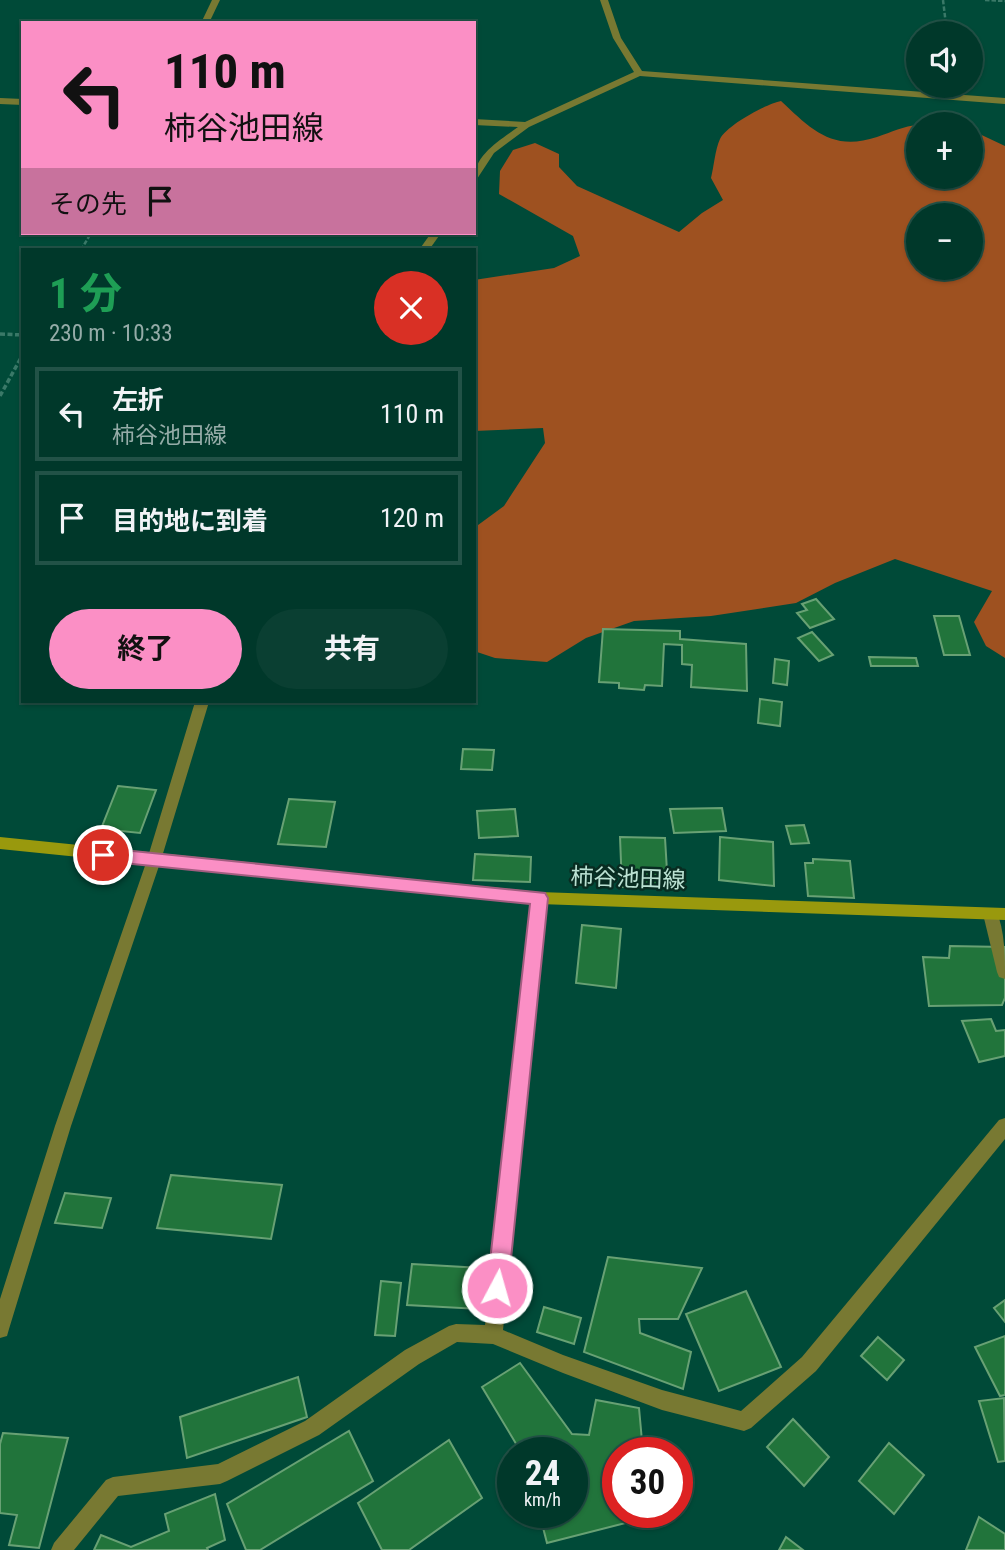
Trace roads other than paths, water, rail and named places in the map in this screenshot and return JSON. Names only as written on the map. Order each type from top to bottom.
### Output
[{"type":"main road","name":"柿谷池田線","points":[[0,843],[539,898],[998,914]]},
{"type":"street","points":[[206,21],[216,0]]},
{"type":"street","points":[[604,0],[617,38],[639,72]]},
{"type":"street","points":[[476,174],[491,151],[526,125],[639,72],[1005,101]]},
{"type":"street","points":[[0,101],[21,102]]},
{"type":"street","points":[[476,122],[526,125]]},
{"type":"street","points":[[0,1329],[63,1126],[154,860],[202,703]]},
{"type":"street","points":[[493,1335],[539,898]]},
{"type":"street","points":[[998,914],[1005,972]]},
{"type":"street","points":[[61,1550],[113,1487],[220,1474],[312,1428],[412,1357],[457,1333],[493,1335],[662,1400],[744,1421],[808,1364],[1005,1126]]}]
